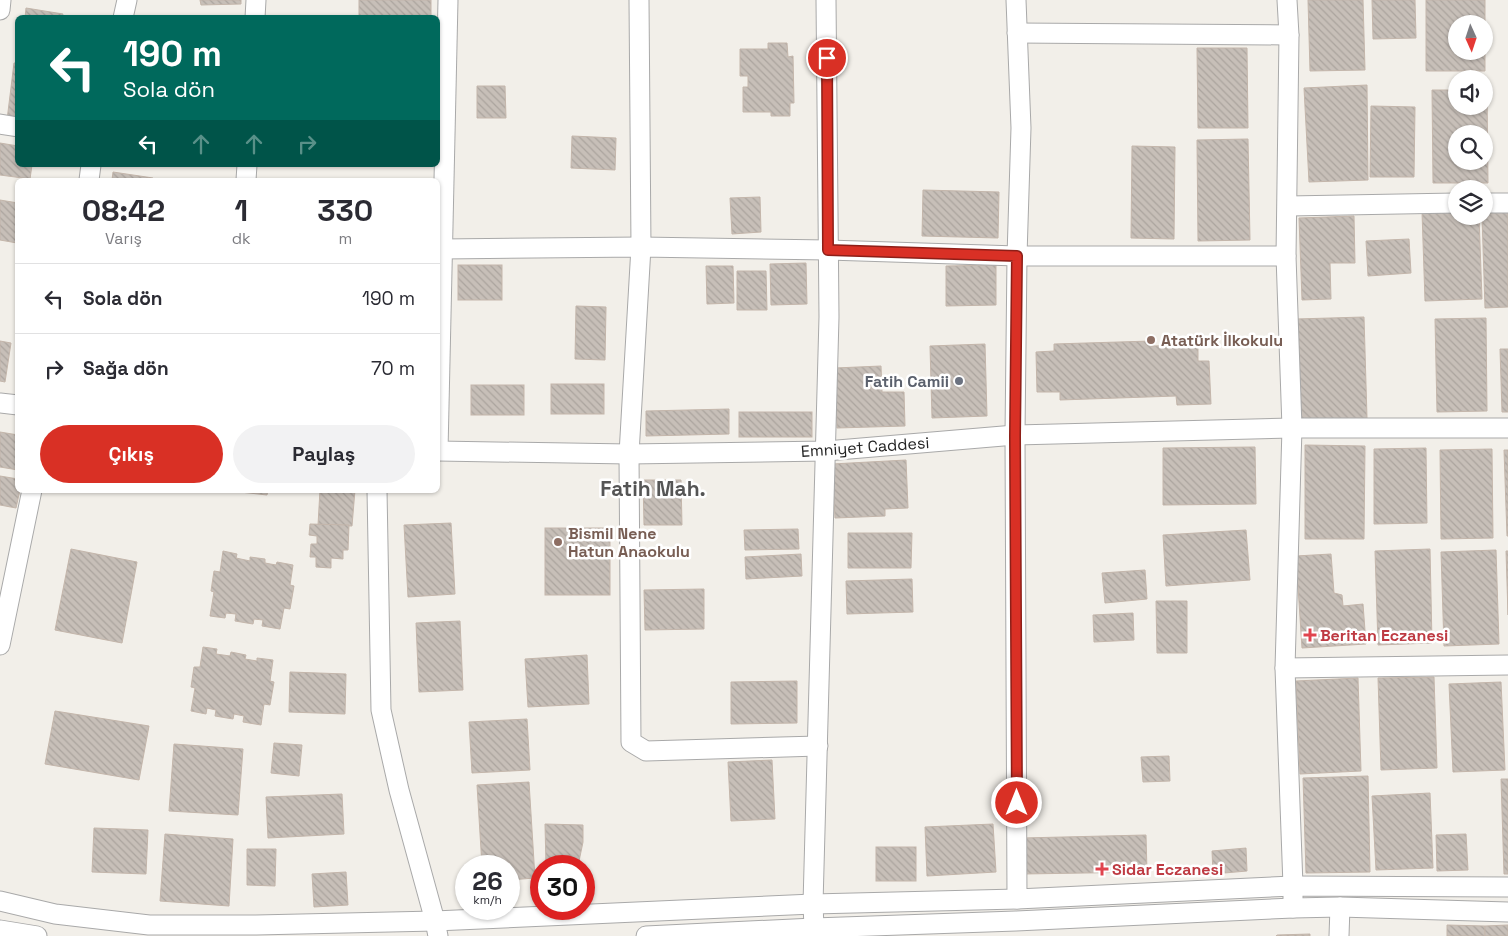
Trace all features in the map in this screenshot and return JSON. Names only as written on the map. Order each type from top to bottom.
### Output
[{"type":"street","points":[[0,10],[1,0]]},
{"type":"street","points":[[124,15],[127,0]]},
{"type":"street","points":[[255,15],[256,0]]},
{"type":"street","points":[[440,311],[448,0]]},
{"type":"street","points":[[639,0],[641,247],[629,454],[631,742],[646,751],[818,746]]},
{"type":"street","points":[[814,928],[813,904],[829,317],[826,0]]},
{"type":"street","points":[[1016,0],[1021,128],[1017,256],[1015,436],[1017,900]]},
{"type":"street","points":[[1287,0],[1289,35],[1286,256],[1292,428],[1285,668],[1293,886],[1292,908]]},
{"type":"street","points":[[1017,33],[1289,35]]},
{"type":"street","points":[[0,124],[15,126]]},
{"type":"street","points":[[1288,206],[1448,203]]},
{"type":"street","points":[[1493,203],[1508,203]]},
{"type":"street","points":[[441,241],[1017,256],[1286,256]]},
{"type":"street","points":[[0,403],[15,405]]},
{"type":"street","name":"Emniyet Caddesi","points":[[440,451],[629,454],[826,451],[1015,436],[1292,428],[1508,428]]},
{"type":"street","points":[[0,644],[31,493]]},
{"type":"street","points":[[377,493],[381,710],[398,790],[436,928]]},
{"type":"street","points":[[1285,668],[1508,664]]},
{"type":"street","points":[[0,901],[56,914],[149,925],[436,928],[813,904],[1017,900],[1293,886],[1508,887]]},
{"type":"street","points":[[1339,936],[1340,907]]},
{"type":"street","points":[[646,936],[1292,908],[1340,907],[1508,912]]},
{"type":"street","points":[[0,930],[38,936]]},
{"type":"building","points":[[200,0],[241,0],[241,4],[201,5]]},
{"type":"building","points":[[359,0],[431,0],[431,15],[359,15]]},
{"type":"building","points":[[1308,0],[1363,0],[1365,70],[1310,71]]},
{"type":"building","points":[[1372,0],[1415,0],[1416,38],[1373,39]]},
{"type":"building","points":[[1426,0],[1485,0],[1485,15],[1448,15],[1448,60],[1485,60],[1485,70],[1426,71]]},
{"type":"building","points":[[26,8],[63,14],[63,15],[25,15]]},
{"type":"building","points":[[768,43],[787,43],[788,57],[793,56],[794,103],[790,103],[790,116],[771,116],[771,112],[743,112],[743,87],[748,87],[748,76],[740,76],[740,49],[768,49]]},
{"type":"building","points":[[1197,48],[1247,48],[1248,128],[1198,128]]},
{"type":"building","points":[[14,63],[15,63],[15,121],[7,120]]},
{"type":"building","points":[[1367,85],[1368,180],[1309,182],[1304,88]]},
{"type":"building","points":[[477,86],[505,86],[506,118],[477,118]]},
{"type":"building","points":[[1432,90],[1448,90],[1448,115],[1487,115],[1487,125],[1448,125],[1448,170],[1488,170],[1488,180],[1448,180],[1448,183],[1433,183]]},
{"type":"building","points":[[1371,106],[1415,107],[1414,177],[1370,177]]},
{"type":"building","points":[[572,136],[616,138],[615,170],[571,168]]},
{"type":"building","points":[[1248,139],[1250,240],[1198,241],[1197,140]]},
{"type":"building","points":[[0,143],[15,146],[15,167],[32,167],[30,178],[0,175]]},
{"type":"building","points":[[1132,146],[1175,147],[1174,239],[1131,238]]},
{"type":"building","points":[[113,172],[153,178],[112,178]]},
{"type":"building","points":[[923,190],[999,192],[998,238],[922,236]]},
{"type":"building","points":[[760,197],[761,232],[732,234],[730,198]]},
{"type":"building","points":[[0,200],[15,202],[15,243],[0,240]]},
{"type":"building","points":[[1448,211],[1448,225],[1479,225],[1482,299],[1425,301],[1422,212]]},
{"type":"building","points":[[1508,212],[1508,307],[1485,308],[1482,225],[1493,225],[1493,213]]},
{"type":"building","points":[[1354,216],[1355,263],[1330,263],[1331,299],[1302,300],[1299,218]]},
{"type":"building","points":[[1409,239],[1411,273],[1368,276],[1366,241]]},
{"type":"building","points":[[806,263],[807,304],[771,305],[770,264]]},
{"type":"building","points":[[458,265],[502,265],[502,300],[458,300]]},
{"type":"building","points":[[996,265],[996,305],[946,306],[946,266]]},
{"type":"building","points":[[706,266],[733,266],[734,303],[707,304]]},
{"type":"building","points":[[737,271],[766,271],[767,310],[737,310]]},
{"type":"building","points":[[576,306],[606,307],[605,360],[575,359]]},
{"type":"building","points":[[1364,317],[1367,418],[1299,419],[1296,319]]},
{"type":"building","points":[[1486,318],[1487,411],[1437,412],[1435,319]]},
{"type":"building","points":[[0,341],[11,343],[5,382],[0,381]]},
{"type":"building","points":[[1151,341],[1151,346],[1198,345],[1198,361],[1209,361],[1211,404],[1177,405],[1176,396],[1060,400],[1060,392],[1037,392],[1036,352],[1054,351],[1054,344]]},
{"type":"building","name":"Fatih Camii","points":[[985,344],[987,416],[932,418],[930,346]]},
{"type":"building","points":[[1500,349],[1508,349],[1508,412],[1502,412]]},
{"type":"building","points":[[881,366],[882,392],[904,392],[905,426],[837,428],[835,368]]},
{"type":"building","points":[[551,384],[604,384],[604,414],[551,414]]},
{"type":"building","points":[[471,385],[524,385],[524,415],[471,415]]},
{"type":"building","points":[[729,409],[729,434],[646,436],[646,411]]},
{"type":"building","points":[[739,412],[812,412],[812,437],[739,437]]},
{"type":"building","points":[[0,432],[15,434],[15,470],[0,467]]},
{"type":"building","points":[[1305,445],[1365,446],[1364,539],[1305,539]]},
{"type":"building","points":[[1255,447],[1256,504],[1163,505],[1163,448]]},
{"type":"building","points":[[1426,448],[1427,523],[1374,524],[1374,449]]},
{"type":"building","points":[[1492,449],[1493,538],[1441,539],[1440,450]]},
{"type":"building","points":[[1504,450],[1508,450],[1508,536],[1507,536]]},
{"type":"building","points":[[906,460],[908,508],[885,509],[885,516],[835,518],[832,464]]},
{"type":"building","points":[[0,476],[15,478],[15,493],[19,493],[16,508],[0,505]]},
{"type":"building","points":[[643,480],[681,480],[682,525],[644,525]]},
{"type":"building","points":[[249,493],[267,493],[267,495]]},
{"type":"building","points":[[320,493],[355,493],[352,526],[318,525]]},
{"type":"building","points":[[451,523],[455,594],[408,597],[404,525]]},
{"type":"building","points":[[310,524],[349,525],[348,550],[343,550],[343,559],[331,558],[331,568],[316,567],[316,557],[310,557],[311,544],[317,544],[317,536],[309,535]]},
{"type":"building","points":[[545,528],[610,528],[610,595],[545,595]]},
{"type":"building","points":[[798,529],[799,549],[745,550],[744,530]]},
{"type":"building","points":[[1246,530],[1250,580],[1166,586],[1163,535]]},
{"type":"building","points":[[848,533],[912,533],[911,568],[848,568]]},
{"type":"building","points":[[71,549],[137,562],[122,643],[55,630]]},
{"type":"building","points":[[1430,549],[1432,643],[1378,645],[1375,551]]},
{"type":"building","points":[[1496,550],[1499,644],[1444,646],[1441,552]]},
{"type":"building","points":[[223,551],[237,554],[236,558],[250,561],[250,557],[265,559],[265,563],[276,565],[277,562],[293,565],[290,585],[294,586],[290,609],[284,608],[280,629],[262,626],[263,620],[254,619],[253,624],[235,621],[236,614],[226,613],[225,618],[210,616],[214,592],[211,591],[214,571],[220,572]]},
{"type":"building","points":[[1506,551],[1508,551],[1508,615]]},
{"type":"building","points":[[801,554],[802,576],[746,579],[745,557]]},
{"type":"building","points":[[1331,554],[1334,593],[1342,595],[1343,606],[1363,604],[1366,644],[1302,648],[1296,556]]},
{"type":"building","points":[[1145,570],[1147,599],[1105,603],[1102,573]]},
{"type":"building","points":[[912,579],[913,612],[847,614],[846,581]]},
{"type":"building","points":[[704,589],[704,629],[645,630],[644,590]]},
{"type":"building","points":[[1156,601],[1187,601],[1187,653],[1157,653]]},
{"type":"building","points":[[1133,613],[1134,640],[1094,642],[1093,615]]},
{"type":"building","points":[[460,621],[463,690],[419,692],[416,623]]},
{"type":"building","points":[[203,647],[217,649],[216,654],[230,656],[231,652],[246,655],[245,659],[257,661],[257,658],[273,660],[270,681],[274,682],[270,705],[264,704],[261,725],[243,722],[244,716],[234,714],[233,719],[215,716],[216,710],[207,708],[206,714],[191,711],[195,688],[191,687],[194,667],[200,667]]},
{"type":"building","points":[[587,655],[589,704],[528,707],[525,659]]},
{"type":"building","points":[[290,672],[346,674],[345,714],[289,712]]},
{"type":"building","points":[[1434,677],[1437,768],[1381,770],[1378,678]]},
{"type":"building","points":[[1358,678],[1361,771],[1300,774],[1296,681]]},
{"type":"building","points":[[797,681],[797,723],[731,724],[731,682]]},
{"type":"building","points":[[1501,682],[1505,770],[1453,772],[1449,684]]},
{"type":"building","points":[[55,711],[149,726],[139,780],[45,764]]},
{"type":"building","points":[[527,719],[530,770],[472,773],[469,722]]},
{"type":"building","points":[[274,743],[302,745],[299,776],[271,773]]},
{"type":"building","points":[[174,744],[243,749],[238,815],[169,811]]},
{"type":"building","points":[[1169,756],[1170,781],[1143,782],[1141,757]]},
{"type":"building","points":[[772,760],[775,819],[731,821],[728,762]]},
{"type":"building","points":[[1368,776],[1370,872],[1306,873],[1303,778]]},
{"type":"building","points":[[1501,779],[1508,779],[1508,874],[1504,874]]},
{"type":"building","points":[[529,782],[534,855],[530,855],[530,878],[520,879],[520,855],[481,855],[477,785]]},
{"type":"building","points":[[1430,793],[1433,868],[1376,870],[1372,796]]},
{"type":"building","points":[[342,794],[344,834],[268,838],[266,797]]},
{"type":"building","points":[[545,824],[583,825],[583,842],[580,855],[546,855]]},
{"type":"building","points":[[993,824],[996,872],[927,876],[925,827]]},
{"type":"building","points":[[94,828],[148,830],[146,874],[92,872]]},
{"type":"building","points":[[165,834],[233,839],[229,906],[160,901]]},
{"type":"building","points":[[1466,834],[1468,870],[1437,871],[1436,835]]},
{"type":"building","points":[[1146,835],[1147,872],[1023,874],[1022,838]]},
{"type":"building","points":[[876,847],[916,847],[916,881],[876,881]]},
{"type":"building","points":[[1246,848],[1247,871],[1213,874],[1212,851]]},
{"type":"building","points":[[247,849],[276,849],[275,886],[247,885]]},
{"type":"building","points":[[346,872],[348,905],[314,907],[312,874]]},
{"type":"building","points":[[1447,925],[1485,926],[1485,936],[1447,936]]},
{"type":"building","points":[[1508,925],[1508,936],[1485,936],[1485,926]]},
{"type":"building","points":[[1310,934],[1310,936],[1276,936],[1277,935]]},
{"type":"place","name":"Atatürk İlkokulu","points":[[1151,340]]},
{"type":"place","name":"Fatih Camii","points":[[959,381]]},
{"type":"place","name":"Bismil Nene Hatun Anaokulu","points":[[558,542]]},
{"type":"place","name":"Beritan Eczanesi","points":[[1310,635]]},
{"type":"place","name":"Sidar Eczanesi","points":[[1102,869]]},
{"type":"district","name":"Fatih Mah.","points":[[653,488]]},
{"type":"route","points":[[827,58],[828,250],[1017,256],[1015,436],[1017,803]]}]
